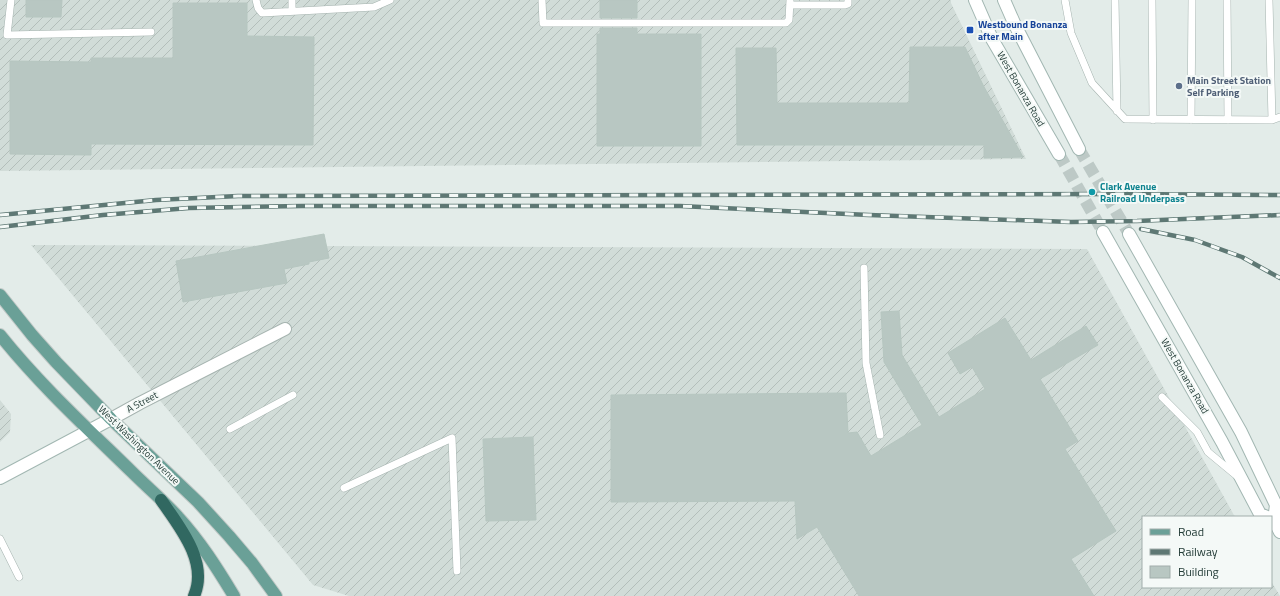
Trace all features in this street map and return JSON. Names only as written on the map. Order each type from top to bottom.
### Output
[{"type":"highway","points":[[160,500],[182,530],[194,553],[198,569],[198,588],[194,596]]},
{"type":"main road","name":"West Bonanza Road","points":[[975,0],[992,39],[1059,154]]},
{"type":"main road","points":[[1004,0],[1015,26],[1080,149]]},
{"type":"main road","points":[[1013,0],[1015,26]]},
{"type":"main road","name":"West Bonanza Road","points":[[1103,232],[1213,426],[1260,514],[1266,516]]},
{"type":"main road","name":"West Bonanza Road","points":[[1129,234],[1241,432],[1276,505],[1272,516]]},
{"type":"main road","name":"West Washington Avenue","points":[[0,295],[32,336],[111,419],[198,502],[252,563],[276,596]]},
{"type":"main road","name":"A Street","points":[[0,478],[146,399],[285,329]]},
{"type":"main road","points":[[0,335],[35,375],[88,430],[178,517],[211,559],[234,596]]},
{"type":"main road","name":"West Bonanza Road","points":[[1272,520],[1280,532]]},
{"type":"lane","points":[[11,0],[3,37],[151,32]]},
{"type":"lane","points":[[256,0],[258,8],[262,13],[374,7],[390,0]]},
{"type":"lane","points":[[292,0],[292,11]]},
{"type":"lane","points":[[542,0],[543,23],[786,23],[789,20],[790,3],[845,5],[848,4],[848,0]]},
{"type":"lane","points":[[1065,0],[1071,33],[1092,83],[1126,120],[1272,120],[1280,117]]},
{"type":"lane","points":[[1115,0],[1117,111]]},
{"type":"lane","points":[[1152,0],[1153,120]]},
{"type":"lane","points":[[1192,0],[1192,120]]},
{"type":"lane","points":[[1228,0],[1228,120]]},
{"type":"lane","points":[[1269,0],[1272,120]]},
{"type":"lane","points":[[864,268],[866,363],[880,435]]},
{"type":"lane","points":[[230,429],[293,395]]},
{"type":"lane","points":[[1162,397],[1197,432],[1208,452],[1243,481]]},
{"type":"lane","points":[[344,488],[452,438],[457,571]]},
{"type":"lane","points":[[0,540],[19,576]]},
{"type":"shaded area","points":[[0,0],[951,0],[951,3],[1026,159],[0,171]]},
{"type":"shaded area","points":[[31,245],[1087,249],[1234,516],[1142,516],[1142,588],[1272,588],[1272,583],[1280,596],[349,596],[313,585]]},
{"type":"shaded area","points":[[0,400],[11,414],[10,432],[0,442]]},
{"type":"building","points":[[26,0],[62,0],[61,17],[26,17]]},
{"type":"building","points":[[600,0],[637,0],[637,18],[600,18]]},
{"type":"building","points":[[173,3],[247,3],[247,36],[314,37],[313,145],[91,144],[91,155],[10,154],[10,61],[91,62],[91,58],[173,58]]},
{"type":"building","points":[[600,28],[637,28],[637,34],[701,34],[701,146],[597,146],[597,34],[600,34]]},
{"type":"building","points":[[910,47],[965,47],[983,85],[1023,157],[984,158],[984,145],[737,145],[736,48],[776,48],[777,103],[909,103]]},
{"type":"building","points":[[324,234],[329,258],[284,269],[287,283],[183,302],[176,261]]},
{"type":"building","points":[[899,311],[902,355],[939,417],[985,389],[972,367],[960,374],[948,353],[1005,318],[1031,360],[1086,326],[1098,345],[1040,379],[1078,441],[1065,449],[1116,531],[1071,559],[1094,596],[859,596],[817,527],[797,539],[795,501],[611,502],[611,395],[846,393],[848,433],[857,432],[871,456],[922,425],[884,362],[881,312]]},
{"type":"building","points":[[533,437],[536,520],[486,521],[483,439]]},
{"type":"tunnel","points":[[1079,149],[1129,234]]},
{"type":"tunnel","points":[[1059,154],[1103,232]]},
{"type":"railway","points":[[0,215],[156,200],[238,196],[1280,195]]},
{"type":"railway","points":[[0,227],[103,215],[189,208],[302,206],[680,206],[869,215],[1071,222],[1137,221],[1280,215]]},
{"type":"railway","points":[[1141,229],[1195,240],[1242,257],[1280,278]]},
{"type":"place","name":"Westbound Bonanza after Main","points":[[970,30]]},
{"type":"place","name":"Main Street Station Self Parking","points":[[1179,86]]},
{"type":"place","name":"Clark Avenue Railroad Underpass","points":[[1092,192]]}]
